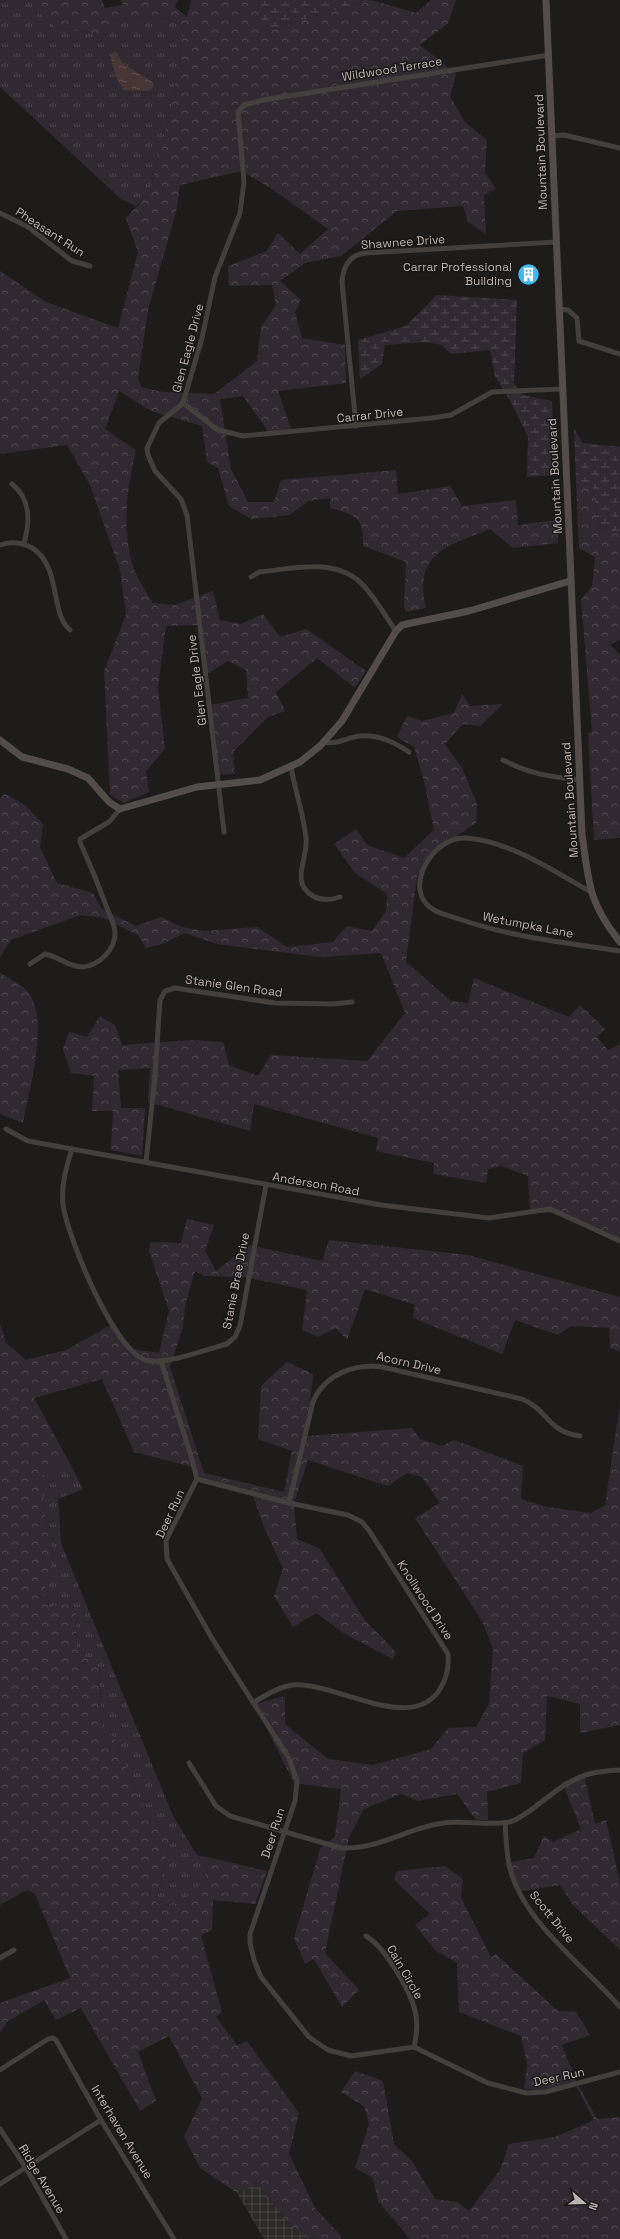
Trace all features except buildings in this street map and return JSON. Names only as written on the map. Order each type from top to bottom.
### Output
[{"type":"street","name":"Mountain Boulevard","points":[[546,0],[558,309],[569,521],[570,582],[582,834],[591,892],[598,911],[620,942]]},
{"type":"street","name":"Wildwood Terrace","points":[[240,108],[244,105],[263,100],[549,55]]},
{"type":"street","name":"Glen Eagle Drive","points":[[224,832],[187,515],[181,499],[155,471],[148,455],[147,448],[159,422],[183,403],[202,338],[215,277],[240,213],[244,188],[237,116],[240,108]]},
{"type":"street","points":[[552,136],[564,135],[620,148]]},
{"type":"street","name":"Pheasant Run","points":[[0,213],[28,227],[72,261],[90,266]]},
{"type":"street","name":"Shawnee Drive","points":[[356,426],[342,282],[347,263],[353,257],[365,254],[556,242]]},
{"type":"street","points":[[558,309],[568,310],[577,318],[579,340],[620,354]]},
{"type":"street","name":"Carrar Drive","points":[[183,403],[218,430],[243,436],[356,426],[451,415],[492,392],[562,389]]},
{"type":"street","points":[[12,484],[22,493],[28,515],[29,526],[24,544]]},
{"type":"street","points":[[0,544],[24,544],[38,552],[46,563],[63,621],[70,630]]},
{"type":"street","points":[[251,577],[259,572],[316,567],[336,569],[360,582],[396,631]]},
{"type":"street","points":[[30,964],[45,954],[75,966],[92,965],[101,960],[111,945],[114,936],[114,926],[80,839],[109,822],[120,809],[163,798],[177,792],[260,780],[290,767],[309,755],[342,721],[396,631],[408,622],[469,611],[570,582]]},
{"type":"street","points":[[323,742],[331,744],[359,736],[374,737],[386,740],[409,752]]},
{"type":"street","points":[[0,740],[22,757],[68,769],[88,778],[109,802],[120,809]]},
{"type":"street","points":[[503,760],[526,772],[538,775],[580,780]]},
{"type":"street","points":[[290,767],[306,837],[301,871],[301,882],[306,891],[317,898],[327,900],[340,897]]},
{"type":"street","name":"Wetumpka Lane","points":[[591,892],[538,863],[506,848],[465,838],[447,841],[425,862],[420,891],[422,900],[434,910],[488,929],[620,952]]},
{"type":"street","name":"Stanie Glen Road","points":[[146,1162],[155,1076],[160,1000],[165,991],[175,988],[198,990],[275,1003],[340,1004],[352,1002]]},
{"type":"street","name":"Anderson Road","points":[[6,1129],[28,1141],[381,1205],[478,1218],[499,1218],[550,1209],[620,1241]]},
{"type":"street","name":"Stanie Brae Drive","points":[[72,1149],[64,1173],[63,1195],[67,1224],[79,1260],[105,1312],[136,1355],[146,1360],[161,1361],[227,1344],[235,1337],[244,1307],[266,1185]]},
{"type":"street","name":"Deer Run","points":[[161,1361],[191,1456],[196,1479],[166,1540],[167,1559],[214,1640],[293,1765],[297,1789],[250,1934],[254,1960],[261,1977],[309,2037],[328,2050],[344,2055],[359,2056],[414,2048],[488,2083],[515,2092],[545,2092],[620,2072]]},
{"type":"street","name":"Acorn Drive","points":[[289,1503],[313,1402],[317,1391],[333,1378],[357,1366],[367,1364],[522,1399],[531,1402],[560,1431],[580,1436]]},
{"type":"street","name":"Knollwood Drive","points":[[196,1479],[289,1503],[348,1515],[365,1526],[448,1654],[449,1663],[443,1685],[438,1694],[429,1701],[413,1708],[396,1708],[301,1685],[284,1687],[254,1702]]},
{"type":"street","points":[[188,1763],[222,1811],[236,1819],[341,1848],[355,1849],[383,1843],[414,1830],[444,1823],[505,1822],[516,1820],[576,1778],[599,1772],[620,1770]]},
{"type":"street","name":"Scott Drive","points":[[505,1822],[510,1869],[525,1901],[546,1929],[620,2007]]},
{"type":"street","name":"Cain Circle","points":[[366,1936],[376,1943],[413,2002],[416,2017],[414,2048]]},
{"type":"street","points":[[0,1958],[14,1950]]},
{"type":"street","name":"Interhaven Avenue","points":[[0,2070],[52,2038],[56,2040],[101,2120],[174,2239]]},
{"type":"street","points":[[0,2184],[101,2120]]},
{"type":"street","name":"Ridge Avenue","points":[[0,2129],[26,2168],[66,2239]]},
{"type":"shaded area","points":[[257,2183],[296,2232],[317,2239],[264,2239],[237,2193]]},
{"type":"green space","points":[[0,0],[30,0],[36,10],[57,28],[107,35],[113,20],[151,17],[169,20],[184,30],[171,108],[150,192],[136,206],[121,199],[0,87]]},
{"type":"green space","points":[[30,0],[102,0],[105,8],[123,5],[120,0],[178,0],[175,7],[187,17],[191,0],[258,0],[260,27],[267,30],[371,0],[416,13],[431,0],[456,0],[448,23],[420,45],[456,74],[450,96],[465,122],[487,140],[485,173],[496,189],[484,195],[486,234],[468,222],[463,206],[397,211],[341,256],[305,263],[280,281],[301,300],[295,312],[302,338],[345,345],[346,383],[278,391],[292,432],[270,434],[243,396],[220,399],[231,469],[248,502],[274,502],[281,480],[396,470],[398,494],[450,486],[462,506],[516,500],[518,525],[557,520],[558,543],[513,548],[490,529],[448,547],[437,554],[429,563],[425,574],[423,589],[426,608],[406,612],[404,607],[406,562],[363,546],[363,536],[360,523],[352,515],[330,508],[330,498],[309,501],[289,515],[251,519],[229,506],[218,468],[207,462],[202,426],[151,411],[119,391],[105,429],[136,450],[128,492],[126,521],[127,535],[133,568],[153,603],[175,605],[213,591],[220,620],[241,624],[263,614],[280,637],[306,629],[366,671],[355,688],[317,658],[276,692],[285,711],[268,717],[233,752],[235,774],[218,775],[210,705],[248,698],[246,670],[228,661],[206,675],[201,625],[166,626],[158,687],[165,749],[146,771],[149,792],[124,803],[110,795],[104,671],[126,615],[120,570],[90,485],[67,445],[0,454],[0,271],[46,302],[118,328],[138,252],[126,218],[150,192],[171,108],[184,30],[169,20],[142,17],[113,20],[107,35],[57,28],[36,10]],"holes":[[[242,171],[272,189],[328,229],[300,254],[278,233],[267,251],[228,266],[229,286],[272,285],[276,305],[261,327],[257,361],[214,394],[163,392],[141,387],[138,378],[148,310],[177,208],[180,185]]]},
{"type":"green space","points":[[258,0],[371,0],[267,30],[260,27]]},
{"type":"green space","points":[[437,295],[517,300],[514,384],[523,395],[552,401],[555,475],[527,477],[528,437],[512,404],[495,376],[490,350],[451,354],[442,345],[424,342],[385,345],[382,364],[360,379],[358,340],[406,326]]},
{"type":"green space","points":[[574,429],[583,443],[620,447],[620,533],[599,529],[592,485],[576,481]]},
{"type":"green space","points":[[576,481],[592,485],[599,529],[620,533],[620,640],[610,644],[620,655],[620,838],[594,840],[588,733],[592,732],[581,600],[592,586],[595,557],[579,548]]},
{"type":"green space","points":[[462,694],[470,706],[503,704],[480,726],[463,724],[445,744],[462,768],[477,804],[476,823],[442,846],[417,876],[406,962],[451,1001],[468,1003],[474,978],[569,1017],[580,1005],[605,1029],[597,1037],[608,1050],[620,1044],[620,1239],[560,1213],[530,1212],[528,1176],[501,1166],[488,1169],[486,1183],[433,1174],[434,1163],[376,1151],[378,1138],[254,1104],[250,1131],[148,1102],[150,1068],[118,1070],[121,1108],[145,1108],[142,1156],[111,1150],[113,1111],[92,1111],[94,1076],[71,1073],[63,1049],[69,1032],[87,1037],[100,1016],[115,1025],[122,1045],[191,1040],[223,1042],[229,1065],[258,1076],[271,1055],[367,1061],[405,1013],[381,953],[321,957],[217,944],[185,933],[162,944],[146,948],[138,935],[103,918],[80,915],[11,940],[0,957],[0,798],[5,794],[25,805],[43,824],[40,847],[57,883],[93,893],[102,909],[136,926],[161,917],[182,927],[204,931],[257,927],[287,947],[333,942],[347,926],[372,931],[386,911],[387,894],[355,873],[334,844],[356,829],[367,845],[404,858],[434,830],[424,781],[414,747],[397,737],[407,716],[422,721],[454,713]]},
{"type":"green space","points":[[0,973],[26,990],[33,1001],[37,1016],[38,1034],[36,1054],[23,1123],[0,1114]]},
{"type":"green space","points":[[187,1219],[214,1225],[205,1251],[216,1271],[250,1245],[322,1261],[329,1240],[468,1255],[620,1297],[620,1352],[610,1348],[609,1328],[571,1326],[558,1335],[515,1320],[502,1354],[413,1318],[415,1305],[365,1289],[347,1340],[336,1328],[318,1337],[302,1330],[307,1290],[245,1277],[204,1276],[195,1271],[185,1306],[183,1327],[170,1367],[204,1473],[284,1492],[292,1451],[258,1439],[261,1386],[287,1362],[313,1374],[307,1436],[412,1428],[420,1439],[442,1446],[454,1440],[523,1466],[521,1499],[547,1507],[591,1513],[605,1505],[620,1404],[620,1725],[580,1733],[580,1704],[547,1696],[545,1740],[523,1753],[521,1783],[487,1792],[488,1820],[476,1820],[457,1794],[418,1801],[401,1794],[364,1809],[349,1837],[325,1953],[359,1990],[342,2007],[314,1959],[305,1964],[294,1938],[320,1849],[335,1837],[341,1789],[294,1783],[255,1704],[285,1696],[285,1724],[328,1759],[373,1765],[431,1749],[448,1728],[476,1727],[489,1704],[493,1649],[482,1621],[415,1518],[440,1503],[422,1477],[407,1473],[388,1486],[308,1460],[294,1503],[297,1539],[319,1548],[364,1619],[396,1652],[393,1659],[345,1634],[316,1613],[293,1627],[274,1596],[283,1569],[264,1527],[252,1493],[199,1477],[196,1468],[134,1452],[102,1379],[34,1398],[67,1458],[41,1477],[47,1529],[54,1555],[43,1597],[49,1608],[63,1602],[76,1610],[77,1648],[99,1668],[102,1734],[113,1736],[146,1813],[170,1838],[156,1903],[176,1906],[205,1880],[212,1858],[267,1871],[255,1904],[213,1900],[212,1930],[201,1935],[222,2012],[216,2017],[237,2045],[247,2041],[299,2113],[289,2154],[315,2208],[341,2236],[341,2239],[317,2239],[296,2232],[257,2183],[237,2193],[200,2168],[184,2137],[202,2098],[169,2036],[138,2052],[156,2101],[140,2111],[81,2008],[56,2020],[44,2000],[7,2022],[0,2033],[0,2003],[70,1978],[35,1894],[27,1890],[0,1905],[0,1323],[6,1343],[26,1360],[66,1350],[111,1325],[132,1349],[159,1353],[169,1311],[149,1251],[151,1242],[181,1243]]},
{"type":"green space","points":[[67,1458],[83,1489],[58,1499],[61,1543],[173,1816],[197,1855],[212,1858],[205,1880],[176,1906],[156,1903],[170,1838],[146,1814],[113,1736],[102,1734],[99,1669],[77,1648],[76,1610],[49,1608],[43,1596],[54,1555],[47,1529],[41,1477]]},
{"type":"green space","points":[[584,1775],[595,1824],[606,1820],[620,1883],[620,1950],[573,1905],[560,1885],[517,1892],[505,1863],[534,1858],[544,1836],[553,1842],[581,1829],[562,1782]]},
{"type":"green space","points":[[445,1866],[463,1879],[461,1898],[491,1957],[496,1954],[558,2011],[576,2012],[590,2035],[562,2045],[576,2081],[597,2119],[620,2117],[620,2239],[410,2239],[378,2201],[373,2178],[355,2168],[369,2124],[364,2106],[341,2092],[355,2071],[383,2081],[394,2144],[412,2161],[435,2199],[457,2202],[469,2211],[500,2170],[509,2144],[555,2137],[594,2120],[574,2082],[543,2090],[524,2089],[527,2065],[521,2036],[459,2012],[457,1963],[436,1951],[415,1925],[430,1914],[394,1880],[397,1871]]},
{"type":"water","points":[[115,51],[117,52],[122,63],[154,83],[152,89],[148,91],[124,90],[121,87],[112,64],[111,55]]},
{"type":"place","name":"Carrar Professional Building","points":[[528,274]]}]
